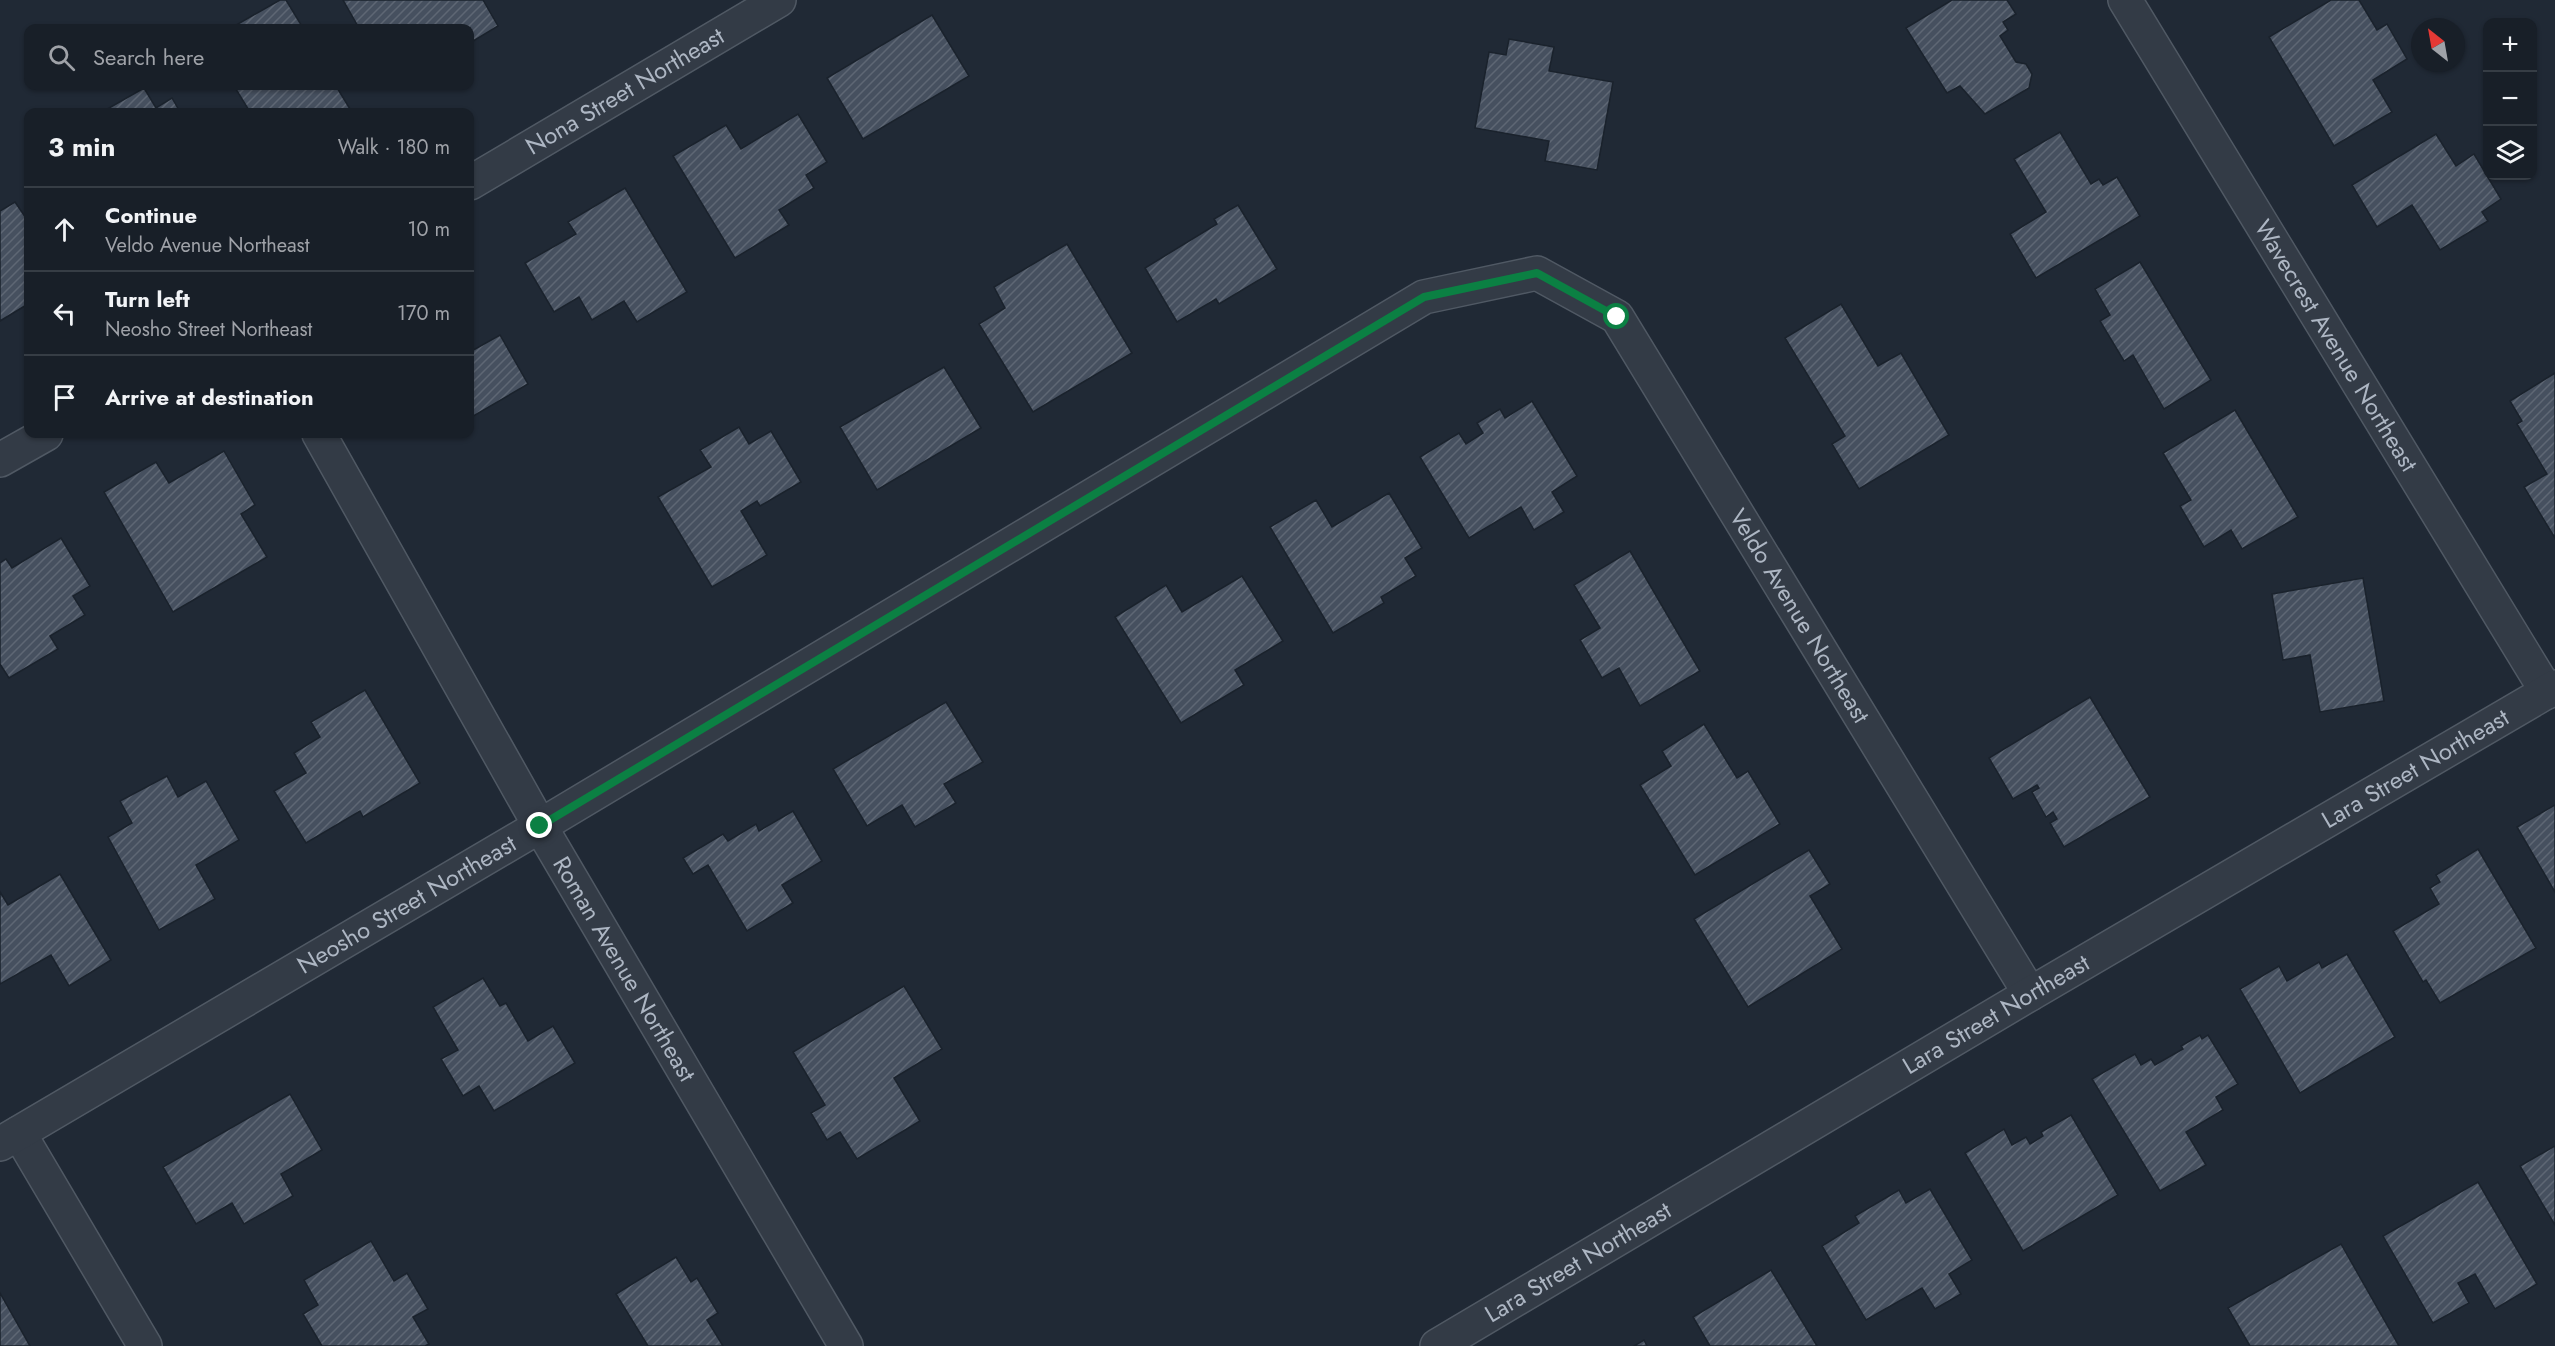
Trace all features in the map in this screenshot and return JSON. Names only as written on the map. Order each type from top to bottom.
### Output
[{"type":"street","name":"Nona Street Northeast","points":[[474,181],[779,0]]},
{"type":"street","name":"Wavecrest Avenue Northeast","points":[[2124,0],[2551,690]]},
{"type":"street","name":"Neosho Street Northeast","points":[[10,1138],[540,826],[1424,297],[1537,273]]},
{"type":"street","name":"Veldo Avenue Northeast","points":[[1537,273],[1617,317],[2030,994]]},
{"type":"street","points":[[0,460],[39,438]]},
{"type":"street","name":"Roman Avenue Northeast","points":[[322,438],[540,826],[846,1346]]},
{"type":"street","name":"Lara Street Northeast","points":[[1437,1346],[2030,994],[2551,690]]},
{"type":"street","points":[[10,1138],[145,1346]]},
{"type":"building","points":[[280,0],[286,0],[301,24],[238,24]]},
{"type":"building","points":[[343,0],[483,0],[498,26],[474,41],[474,24],[357,24]]},
{"type":"building","points":[[1952,0],[2007,0],[2016,14],[2003,22],[2008,30],[2000,36],[2016,62],[2026,64],[2032,74],[2029,88],[1985,114],[1960,86],[1947,93],[1906,28]]},
{"type":"building","points":[[2331,0],[2359,0],[2377,30],[2387,24],[2407,59],[2373,80],[2392,112],[2334,146],[2269,37]]},
{"type":"building","points":[[932,15],[969,76],[863,139],[827,78]]},
{"type":"building","points":[[1509,39],[1554,47],[1549,71],[1613,82],[1597,170],[1545,161],[1549,141],[1475,128],[1489,52],[1506,55]]},
{"type":"building","points":[[140,90],[145,90],[156,108],[109,108]]},
{"type":"building","points":[[236,90],[338,90],[349,108],[248,108]]},
{"type":"building","points":[[172,98],[178,108],[156,108]]},
{"type":"building","points":[[798,114],[827,162],[806,175],[814,188],[779,210],[789,225],[735,258],[673,156],[726,125],[741,149]]},
{"type":"building","points":[[2060,132],[2091,184],[2099,179],[2103,185],[2117,177],[2140,216],[2036,278],[2010,234],[2046,212],[2014,159]]},
{"type":"building","points":[[2436,134],[2456,166],[2474,154],[2483,169],[2483,180],[2490,180],[2501,199],[2482,212],[2488,221],[2440,250],[2412,205],[2377,227],[2352,185]]},
{"type":"building","points":[[625,188],[687,292],[637,322],[624,301],[592,320],[579,297],[554,312],[525,263],[576,234],[568,222]]},
{"type":"building","points":[[15,202],[24,215],[24,306],[0,321],[0,211]]},
{"type":"building","points":[[1238,205],[1277,269],[1219,304],[1216,299],[1177,322],[1145,268],[1217,224],[1214,219]]},
{"type":"building","points":[[1067,244],[1132,353],[1033,412],[979,324],[1005,308],[994,287]]},
{"type":"building","points":[[2140,262],[2211,380],[2164,409],[2133,355],[2124,361],[2100,321],[2110,315],[2095,289]]},
{"type":"building","points":[[1841,304],[1878,366],[1901,353],[1949,435],[1859,489],[1832,444],[1845,436],[1785,338]]},
{"type":"building","points":[[500,335],[528,384],[474,416],[474,350]]},
{"type":"building","points":[[944,367],[981,428],[877,490],[840,427]]},
{"type":"building","points":[[2555,373],[2555,538],[2524,487],[2547,474],[2517,424],[2522,421],[2510,401]]},
{"type":"building","points":[[1532,401],[1577,476],[1552,492],[1564,512],[1534,530],[1521,507],[1469,538],[1420,457],[1459,433],[1466,444],[1483,433],[1477,423],[1500,409],[1505,418]]},
{"type":"building","points":[[2235,410],[2298,517],[2242,549],[2231,530],[2204,547],[2180,506],[2191,500],[2163,453]]},
{"type":"building","points":[[739,427],[749,444],[771,431],[801,482],[760,506],[757,501],[741,511],[767,555],[712,587],[658,497],[711,467],[700,450]]},
{"type":"building","points":[[224,451],[255,505],[241,514],[267,557],[173,612],[104,492],[156,462],[169,483]]},
{"type":"building","points":[[1389,493],[1422,548],[1405,558],[1416,576],[1381,597],[1384,603],[1333,633],[1270,527],[1316,500],[1332,527]]},
{"type":"building","points":[[61,538],[90,586],[73,596],[85,615],[50,636],[58,649],[9,678],[0,664],[0,563],[6,559],[12,568]]},
{"type":"building","points":[[1630,551],[1700,671],[1640,706],[1619,668],[1602,678],[1580,640],[1600,628],[1574,585]]},
{"type":"building","points":[[1242,576],[1283,641],[1235,670],[1244,685],[1181,723],[1115,617],[1166,585],[1182,612]]},
{"type":"building","points":[[2363,578],[2384,701],[2320,712],[2310,655],[2283,660],[2272,594]]},
{"type":"building","points":[[365,690],[420,783],[363,817],[360,811],[306,843],[274,791],[306,773],[294,753],[320,737],[311,722]]},
{"type":"building","points":[[2090,697],[2150,797],[2064,847],[2050,823],[2057,819],[2053,812],[2046,817],[2032,792],[2039,788],[2037,785],[2013,799],[1989,758]]},
{"type":"building","points":[[946,702],[983,762],[944,784],[956,803],[915,827],[902,805],[867,826],[833,769]]},
{"type":"building","points":[[1704,724],[1737,778],[1748,771],[1780,824],[1695,875],[1640,785],[1671,766],[1662,751]]},
{"type":"building","points":[[167,776],[178,797],[206,781],[239,840],[196,865],[215,899],[159,930],[108,837],[132,823],[120,801]]},
{"type":"building","points":[[2555,805],[2555,892],[2517,827]]},
{"type":"building","points":[[793,811],[822,861],[782,885],[793,903],[747,931],[708,865],[693,874],[683,858],[723,834],[728,841],[756,824],[759,831]]},
{"type":"building","points":[[2478,849],[2536,948],[2440,1003],[2426,980],[2423,982],[2393,931],[2439,904],[2430,888],[2440,882],[2436,875]]},
{"type":"building","points":[[1809,850],[1830,884],[1810,896],[1842,949],[1748,1007],[1694,919]]},
{"type":"building","points":[[60,874],[111,960],[69,986],[51,955],[0,984],[0,892],[8,905]]},
{"type":"building","points":[[2347,954],[2395,1037],[2300,1093],[2240,989],[2279,966],[2287,981],[2319,962],[2322,968]]},
{"type":"building","points":[[483,978],[500,1006],[506,1003],[528,1041],[553,1026],[575,1063],[494,1111],[479,1086],[463,1096],[441,1059],[458,1050],[433,1007]]},
{"type":"building","points":[[904,986],[942,1049],[894,1078],[920,1121],[857,1159],[840,1132],[827,1140],[811,1113],[825,1105],[793,1052]]},
{"type":"building","points":[[2200,1035],[2202,1039],[2208,1035],[2238,1084],[2216,1097],[2223,1110],[2186,1132],[2206,1165],[2160,1191],[2092,1079],[2135,1054],[2141,1065],[2151,1059],[2155,1065],[2183,1049],[2181,1046]]},
{"type":"building","points":[[290,1094],[322,1150],[281,1174],[293,1196],[244,1224],[232,1203],[196,1224],[163,1167]]},
{"type":"building","points":[[2071,1115],[2118,1195],[2023,1251],[1965,1153],[2004,1129],[2012,1145],[2026,1137],[2030,1144],[2043,1136],[2041,1132]]},
{"type":"building","points":[[2555,1146],[2555,1225],[2520,1166]]},
{"type":"building","points":[[2478,1182],[2537,1284],[2495,1309],[2475,1274],[2458,1283],[2469,1303],[2433,1323],[2383,1236]]},
{"type":"building","points":[[1930,1189],[1972,1260],[1949,1274],[1961,1294],[1935,1309],[1922,1288],[1866,1320],[1822,1246],[1859,1223],[1855,1216],[1899,1190],[1906,1203]]},
{"type":"building","points":[[371,1241],[394,1281],[407,1273],[428,1309],[413,1317],[429,1344],[425,1346],[322,1346],[303,1314],[318,1305],[304,1280]]},
{"type":"building","points":[[2341,1244],[2399,1346],[2250,1346],[2228,1308]]},
{"type":"building","points":[[676,1257],[691,1282],[697,1278],[718,1313],[707,1320],[723,1346],[648,1346],[616,1294]]},
{"type":"building","points":[[1771,1270],[1817,1346],[1710,1346],[1693,1317]]},
{"type":"building","points":[[0,1293],[30,1346],[0,1346]]},
{"type":"building","points":[[1644,1340],[1647,1346],[1634,1346]]},
{"type":"route","points":[[540,826],[1424,297],[1537,273],[1617,317]]}]
